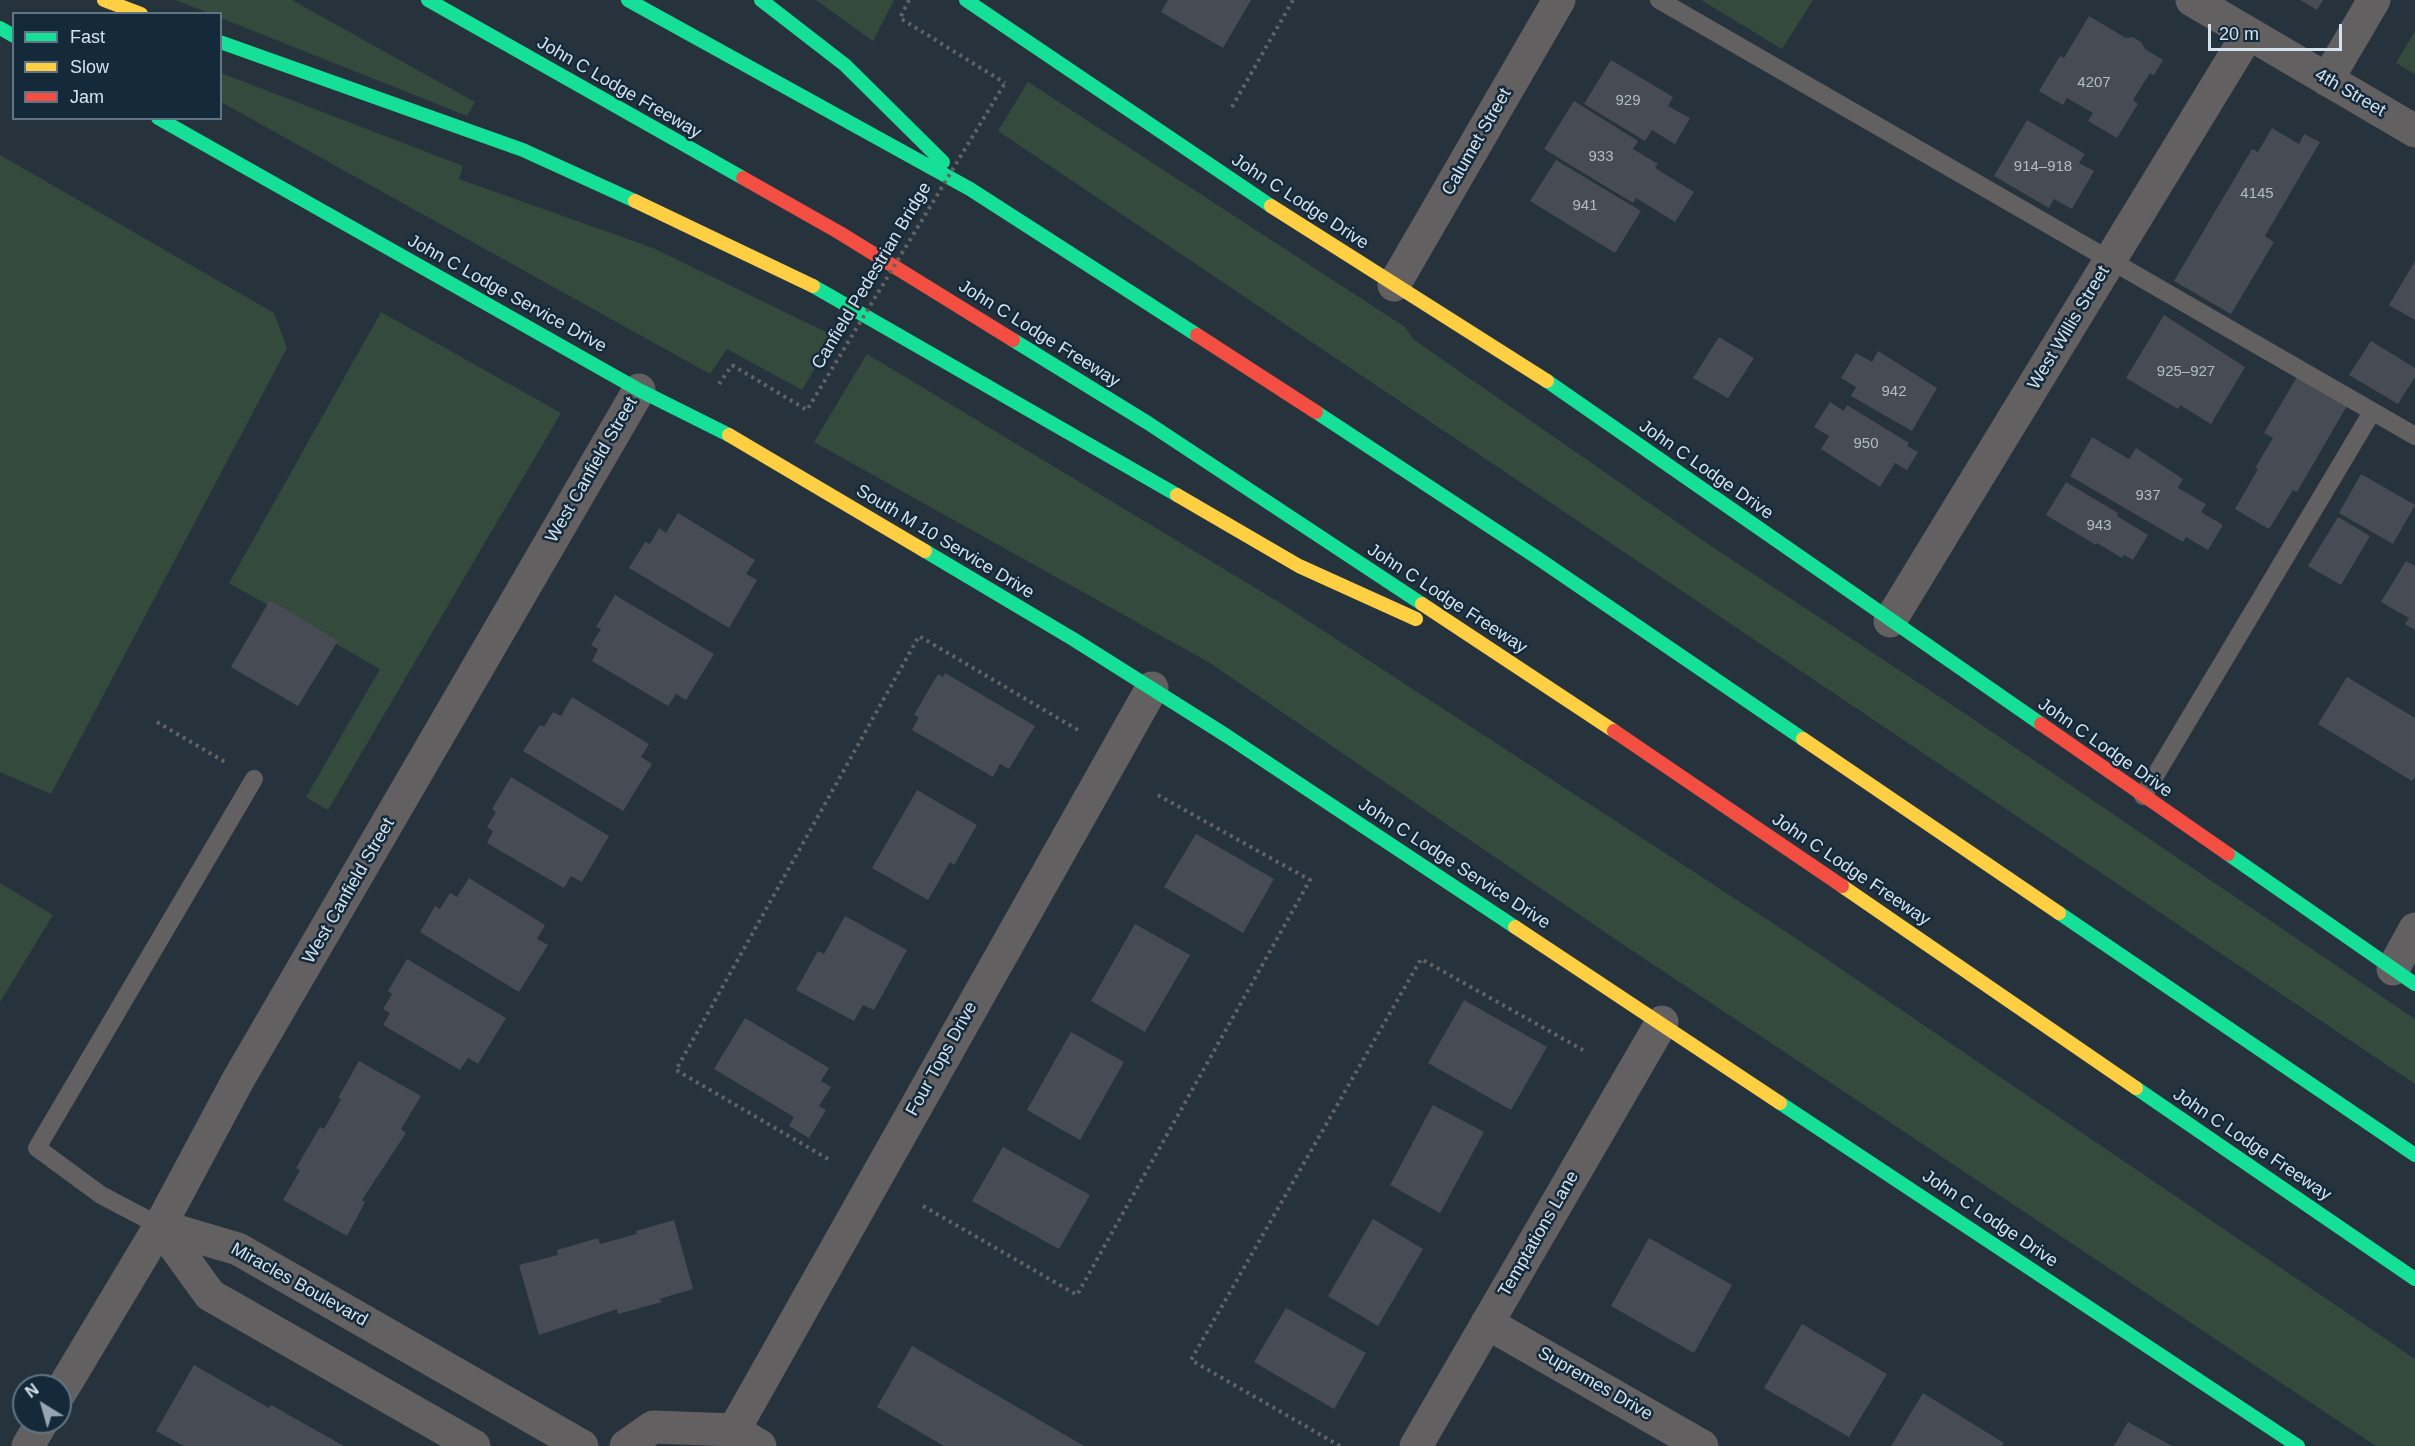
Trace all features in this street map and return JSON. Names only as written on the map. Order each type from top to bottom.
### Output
[{"type":"main road","points":[[104,0],[136,12]]},
{"type":"main road","name":"John C Lodge Freeway","points":[[428,0],[840,233],[1148,423],[1506,659],[2415,1279]]},
{"type":"main road","points":[[628,0],[970,189],[1536,557],[2415,1155]]},
{"type":"main road","points":[[761,0],[845,65],[970,189]]},
{"type":"main road","name":"John C Lodge Drive","points":[[966,0],[1255,196],[1529,368],[2404,976]]},
{"type":"main road","points":[[222,43],[523,150],[677,221],[833,296],[1299,566],[1506,659]]},
{"type":"main road","name":"John C Lodge Service Drive","points":[[162,120],[639,390]]},
{"type":"main road","name":"South M 10 Service Drive","points":[[639,390],[716,427],[1152,688],[1227,736]]},
{"type":"main road","name":"John C Lodge Service Drive","points":[[1227,736],[1662,1022]]},
{"type":"main road","name":"John C Lodge Drive","points":[[1662,1022],[2298,1446]]},
{"type":"street","name":"Calumet Street","points":[[1394,285],[1560,0]]},
{"type":"street","name":"4th Street","points":[[2192,0],[2415,130]]},
{"type":"street","points":[[2327,80],[2374,0]]},
{"type":"street","name":"West Willis Street","points":[[1890,621],[2248,34]]},
{"type":"street","name":"West Canfield Street","points":[[71,1374],[160,1226],[244,1070],[639,390]]},
{"type":"street","name":"Four Tops Drive","points":[[747,1438],[1152,688]]},
{"type":"street","points":[[2404,976],[2415,929]]},
{"type":"street","name":"Temptations Lane","points":[[1416,1446],[1662,1022]]},
{"type":"street","points":[[160,1226],[210,1295],[474,1446]]},
{"type":"street","name":"Miracles Boulevard","points":[[160,1226],[238,1249],[582,1446]]},
{"type":"street","name":"Supremes Drive","points":[[1487,1323],[1702,1446]]},
{"type":"street","points":[[626,1446],[653,1427],[747,1438]]},
{"type":"lane","points":[[1659,0],[2109,262],[2415,436]]},
{"type":"lane","points":[[2143,796],[2372,412]]},
{"type":"lane","points":[[160,1226],[101,1195],[37,1148],[254,779]]},
{"type":"path","name":"Canfield Pedestrian Bridge","points":[[732,365],[807,410],[1005,82],[900,18],[909,0]]},
{"type":"path","points":[[1233,107],[1293,0]]},
{"type":"path","points":[[828,1159],[676,1070],[919,636],[1078,729]]},
{"type":"path","points":[[157,722],[254,779]]},
{"type":"path","points":[[923,1206],[1077,1295],[1310,880],[1156,794]]},
{"type":"path","points":[[1340,1446],[1191,1360],[1421,959],[1583,1050]]},
{"type":"green space","points":[[175,0],[292,0],[475,102],[467,116],[222,18],[222,12],[206,12]]},
{"type":"green space","points":[[816,0],[894,0],[873,41]]},
{"type":"green space","points":[[1701,0],[1813,0],[1782,49]]},
{"type":"green space","points":[[2415,31],[2415,74],[2396,63]]},
{"type":"green space","points":[[222,73],[463,166],[459,179],[653,248],[834,336],[802,390],[727,349],[710,374],[222,103]]},
{"type":"green space","points":[[1028,82],[1405,327],[1413,339],[1711,546],[1967,715],[2415,1019],[2415,1084],[998,131]]},
{"type":"green space","points":[[0,155],[274,313],[287,348],[51,794],[0,772]]},
{"type":"green space","points":[[381,312],[561,413],[328,810],[306,797],[380,669],[229,583]]},
{"type":"green space","points":[[867,354],[1282,604],[1794,937],[2415,1359],[2415,1446],[2376,1446],[1621,943],[1210,663],[814,442]]},
{"type":"green space","points":[[0,883],[53,915],[0,1002]]},
{"type":"building","points":[[1168,0],[1251,0],[1223,48],[1161,12]]},
{"type":"building","points":[[2300,0],[2323,0],[2317,10]]},
{"type":"building","points":[[2089,16],[2126,38],[2133,37],[2142,43],[2145,49],[2163,60],[2154,75],[2150,73],[2133,100],[2138,104],[2117,138],[2088,121],[2093,113],[2067,98],[2063,105],[2039,91],[2060,56],[2064,58]]},
{"type":"building","points":[[1611,60],[1673,97],[1668,106],[1690,118],[1675,144],[1652,130],[1645,141],[1584,104]]},
{"type":"building","points":[[1574,101],[1638,141],[1633,149],[1658,164],[1655,168],[1694,192],[1675,222],[1636,198],[1633,203],[1544,149]]},
{"type":"building","points":[[2027,120],[2085,154],[2079,163],[2094,171],[2072,209],[2054,199],[2049,208],[1994,176]]},
{"type":"building","points":[[2272,128],[2299,144],[2304,134],[2320,142],[2265,236],[2274,242],[2231,314],[2174,281],[2252,149],[2258,152]]},
{"type":"building","points":[[1556,160],[1641,211],[1615,253],[1530,201]]},
{"type":"building","points":[[2415,261],[2415,320],[2389,305]]},
{"type":"building","points":[[2164,315],[2245,367],[2211,424],[2180,405],[2178,409],[2126,378]]},
{"type":"building","points":[[1719,337],[1754,358],[1728,398],[1693,378]]},
{"type":"building","points":[[2371,341],[2415,368],[2415,377],[2398,404],[2349,375]]},
{"type":"building","points":[[1878,351],[1937,388],[1912,431],[1851,396],[1856,387],[1841,378],[1856,353],[1872,362]]},
{"type":"building","points":[[2298,375],[2348,404],[2297,492],[2293,490],[2269,529],[2235,509],[2273,438],[2264,433]]},
{"type":"building","points":[[1830,402],[1844,411],[1847,405],[1909,443],[1907,446],[1918,452],[1907,470],[1895,463],[1880,487],[1821,449],[1829,436],[1814,427]]},
{"type":"building","points":[[2092,437],[2129,459],[2136,448],[2183,479],[2178,488],[2206,504],[2201,512],[2223,525],[2208,550],[2186,537],[2183,542],[2070,476]]},
{"type":"building","points":[[2361,474],[2415,505],[2393,544],[2339,513]]},
{"type":"building","points":[[2066,482],[2118,513],[2117,516],[2148,535],[2133,560],[2124,555],[2122,558],[2097,543],[2096,545],[2046,515]]},
{"type":"building","points":[[678,513],[755,560],[746,574],[757,580],[729,628],[629,568],[645,542],[650,544],[659,528],[666,533]]},
{"type":"building","points":[[2338,517],[2370,536],[2341,585],[2308,566]]},
{"type":"building","points":[[2406,561],[2415,566],[2415,630],[2405,624],[2409,618],[2381,602]]},
{"type":"building","points":[[615,595],[714,654],[686,700],[676,694],[668,706],[592,661],[598,649],[591,645],[601,629],[596,627]]},
{"type":"building","points":[[270,600],[338,641],[298,706],[231,667]]},
{"type":"building","points":[[945,673],[1035,726],[1009,769],[1000,764],[993,777],[912,730],[919,717],[914,715],[938,674],[943,677]]},
{"type":"building","points":[[2347,677],[2415,718],[2415,777],[2412,781],[2318,724]]},
{"type":"building","points":[[572,697],[649,744],[641,757],[652,764],[623,811],[523,751],[540,725],[544,727],[553,712],[561,716]]},
{"type":"building","points":[[511,777],[609,836],[582,882],[571,876],[564,888],[487,843],[493,831],[487,827],[496,812],[492,809]]},
{"type":"building","points":[[917,790],[977,825],[954,865],[950,862],[928,900],[872,868]]},
{"type":"building","points":[[1196,834],[1274,879],[1243,933],[1164,887]]},
{"type":"building","points":[[469,878],[545,925],[537,939],[548,945],[519,992],[420,932],[435,906],[440,909],[450,893],[457,897]]},
{"type":"building","points":[[845,916],[907,950],[874,1010],[863,1005],[854,1021],[796,990],[818,951],[824,954]]},
{"type":"building","points":[[1135,924],[1190,955],[1145,1032],[1091,1001]]},
{"type":"building","points":[[407,959],[506,1018],[478,1064],[468,1058],[460,1070],[383,1025],[390,1013],[383,1009],[392,994],[388,991]]},
{"type":"building","points":[[1464,1000],[1547,1047],[1511,1110],[1428,1063]]},
{"type":"building","points":[[745,1018],[829,1068],[821,1081],[831,1087],[819,1106],[826,1110],[809,1138],[789,1126],[794,1117],[714,1069]]},
{"type":"building","points":[[1071,1032],[1124,1062],[1080,1140],[1027,1110]]},
{"type":"building","points":[[359,1061],[421,1096],[401,1129],[406,1133],[362,1200],[365,1202],[347,1236],[283,1200],[300,1170],[296,1168],[320,1127],[324,1129]]},
{"type":"building","points":[[1433,1105],[1484,1132],[1440,1213],[1390,1185]]},
{"type":"building","points":[[1003,1147],[1090,1195],[1059,1249],[972,1201]]},
{"type":"building","points":[[1373,1219],[1423,1249],[1378,1326],[1328,1296]]},
{"type":"building","points":[[674,1220],[693,1289],[659,1299],[662,1302],[618,1314],[617,1309],[539,1335],[519,1265],[558,1255],[557,1250],[598,1238],[600,1244],[637,1234],[636,1231]]},
{"type":"building","points":[[1649,1238],[1732,1285],[1694,1353],[1611,1306]]},
{"type":"building","points":[[1286,1308],[1366,1353],[1334,1409],[1254,1362]]},
{"type":"building","points":[[1802,1324],[1887,1374],[1849,1437],[1764,1388]]},
{"type":"building","points":[[912,1346],[1084,1446],[944,1446],[877,1407]]},
{"type":"building","points":[[194,1365],[269,1408],[271,1405],[344,1446],[184,1446],[156,1431]]},
{"type":"building","points":[[1923,1393],[2004,1443],[2002,1446],[1891,1446]]},
{"type":"building","points":[[2128,1422],[2172,1446],[2114,1446]]},
{"type":"traffic: fast","points":[[428,0],[743,178]]},
{"type":"traffic: fast","points":[[628,0],[970,189],[1197,335]]},
{"type":"traffic: fast","points":[[761,0],[845,65],[943,162]]},
{"type":"traffic: fast","points":[[966,0],[1271,206]]},
{"type":"traffic: fast","points":[[0,28],[12,35]]},
{"type":"traffic: fast","points":[[222,43],[523,150],[635,201]]},
{"type":"traffic: fast","points":[[162,120],[639,390],[729,435]]},
{"type":"traffic: fast","points":[[813,286],[1177,495]]},
{"type":"traffic: fast","points":[[1013,340],[1148,423],[1422,604]]},
{"type":"traffic: fast","points":[[1547,381],[2041,724]]},
{"type":"traffic: fast","points":[[1316,412],[1536,557],[1803,739]]},
{"type":"traffic: fast","points":[[925,551],[1073,639],[1227,736],[1515,927]]},
{"type":"traffic: fast","points":[[2228,854],[2415,984]]},
{"type":"traffic: fast","points":[[2059,913],[2415,1155]]},
{"type":"traffic: fast","points":[[2136,1088],[2415,1279]]},
{"type":"traffic: fast","points":[[1780,1103],[2298,1446]]},
{"type":"traffic: slow","points":[[104,0],[136,12]]},
{"type":"traffic: slow","points":[[635,201],[813,286]]},
{"type":"traffic: slow","points":[[1271,206],[1547,381]]},
{"type":"traffic: slow","points":[[729,435],[925,551]]},
{"type":"traffic: slow","points":[[1177,495],[1299,566],[1416,619]]},
{"type":"traffic: slow","points":[[1422,604],[1614,731]]},
{"type":"traffic: slow","points":[[1803,739],[2059,913]]},
{"type":"traffic: slow","points":[[1842,886],[2136,1088]]},
{"type":"traffic: slow","points":[[1515,927],[1780,1103]]},
{"type":"traffic: jam","points":[[743,178],[840,233],[1013,340]]},
{"type":"traffic: jam","points":[[1197,335],[1316,412]]},
{"type":"traffic: jam","points":[[2041,724],[2228,854]]},
{"type":"traffic: jam","points":[[1614,731],[1842,886]]}]
